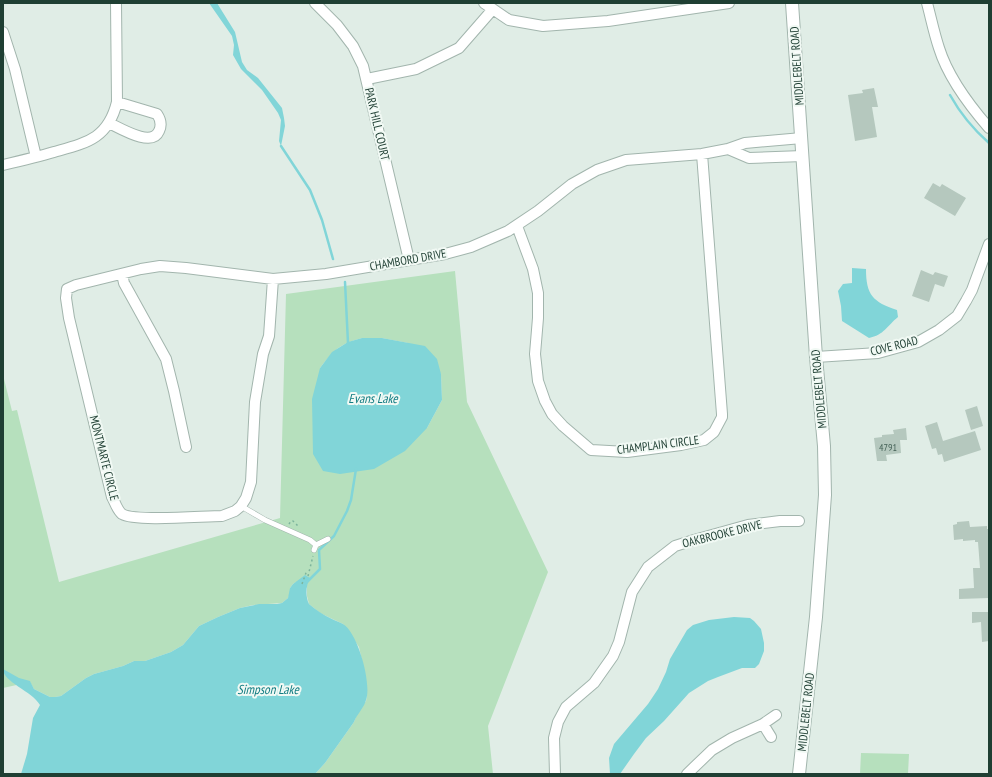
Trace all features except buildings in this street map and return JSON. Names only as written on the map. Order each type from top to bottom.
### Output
[{"type":"street","points":[[3,165],[83,144],[96,137],[109,123],[117,102],[116,3]]},
{"type":"street","name":"PARK HILL COURT","points":[[315,3],[337,25],[353,46],[363,66],[409,260]]},
{"type":"street","points":[[367,79],[416,69],[459,48],[489,6],[509,20],[543,26],[608,21],[729,3]]},
{"type":"street","name":"MIDDLEBELT ROAD","points":[[792,3],[816,357],[824,446],[825,501],[816,617],[799,774]]},
{"type":"street","points":[[928,3],[939,49],[950,74],[975,112],[989,128]]},
{"type":"street","points":[[3,32],[15,69],[36,157]]},
{"type":"street","points":[[109,123],[138,137],[154,138],[159,133],[161,120],[157,114],[117,102]]},
{"type":"street","name":"CHAMBORD DRIVE","points":[[67,289],[76,285],[160,266],[273,279],[326,274],[445,254],[471,247],[508,231],[538,211],[572,184],[597,170],[626,160],[702,154],[728,149],[745,143],[802,138]]},
{"type":"street","points":[[728,149],[749,158],[802,156]]},
{"type":"street","name":"CHAMPLAIN CIRCLE","points":[[517,226],[533,269],[538,293],[538,318],[535,354],[538,381],[552,414],[563,426],[591,450],[627,452],[681,445],[704,440],[714,432],[722,417],[722,414],[702,154]]},
{"type":"street","name":"COVE ROAD","points":[[816,357],[878,353],[918,342],[939,330],[957,316],[966,301],[972,290],[989,244]]},
{"type":"street","points":[[122,274],[124,282],[166,359],[186,447]]},
{"type":"street","points":[[240,506],[246,498],[251,482],[255,402],[269,336],[273,279]]},
{"type":"street","name":"MONTMARTE CIRCLE","points":[[67,289],[66,298],[69,318],[112,497],[122,514],[136,518],[222,516],[235,511],[240,506]]},
{"type":"street","name":"OAKBROOKE DRIVE","points":[[555,774],[554,738],[558,722],[566,707],[594,683],[613,656],[619,642],[632,592],[648,567],[675,546],[694,540],[748,526],[780,521],[799,521]]},
{"type":"street","points":[[687,774],[712,750],[732,738],[763,724],[776,715]]},
{"type":"street","points":[[763,724],[771,737]]},
{"type":"lane","points":[[240,506],[265,520],[310,540],[315,548],[328,539]]},
{"type":"path","points":[[308,576],[315,548]]},
{"type":"path","points":[[302,584],[307,570]]},
{"type":"green space","points":[[455,271],[467,402],[548,572],[488,726],[493,774],[315,774],[325,763],[354,722],[357,714],[366,701],[367,696],[364,670],[359,647],[343,624],[320,613],[309,604],[307,596],[307,582],[296,582],[293,584],[290,588],[288,598],[282,603],[253,605],[240,608],[218,617],[199,626],[183,645],[171,652],[145,661],[134,661],[123,666],[94,674],[61,696],[50,697],[34,689],[30,682],[3,688],[3,375],[12,411],[17,410],[59,582],[280,518],[286,294]],"holes":[[[362,338],[382,338],[408,343],[441,374],[442,400],[427,428],[320,368],[333,352],[342,345]]]},
{"type":"green space","points":[[861,753],[909,754],[908,774],[860,774]]},
{"type":"water","points":[[209,3],[217,3],[235,32],[242,62],[247,70],[258,78],[282,108],[285,126],[281,146],[279,141],[281,120],[278,113],[262,90],[241,69],[233,55],[234,45],[232,36]]},
{"type":"water","points":[[852,268],[866,269],[867,285],[872,296],[882,304],[897,310],[898,317],[882,332],[874,337],[869,338],[842,321],[838,291],[843,284],[852,283]]},
{"type":"water","name":"Evans Lake","points":[[362,338],[382,338],[425,346],[437,359],[441,374],[442,400],[427,428],[405,451],[374,469],[340,474],[323,471],[313,454],[312,399],[320,368],[332,352],[348,342]]},
{"type":"water","name":"Simpson Lake","points":[[305,575],[310,578],[306,591],[309,604],[333,620],[343,624],[349,629],[354,637],[362,659],[367,683],[367,693],[364,706],[325,763],[315,774],[21,774],[27,754],[33,718],[40,705],[31,695],[8,678],[4,674],[3,669],[19,678],[30,681],[34,689],[50,697],[61,696],[94,674],[123,666],[134,661],[145,661],[171,652],[183,645],[199,626],[218,617],[240,608],[259,604],[282,603],[288,598],[290,588],[293,584]]},
{"type":"water","points":[[734,617],[750,618],[761,629],[764,651],[759,664],[755,668],[742,668],[708,681],[689,693],[664,721],[646,738],[620,774],[610,774],[609,758],[614,744],[648,704],[658,689],[670,659],[687,630],[693,625],[709,620]]},
{"type":"waterway","points":[[950,95],[967,120],[989,143]]},
{"type":"waterway","points":[[281,146],[310,190],[322,220],[333,259]]},
{"type":"waterway","points":[[345,282],[348,343]]},
{"type":"waterway","points":[[307,582],[320,569],[319,550],[334,536],[347,511],[351,500],[356,469]]}]
